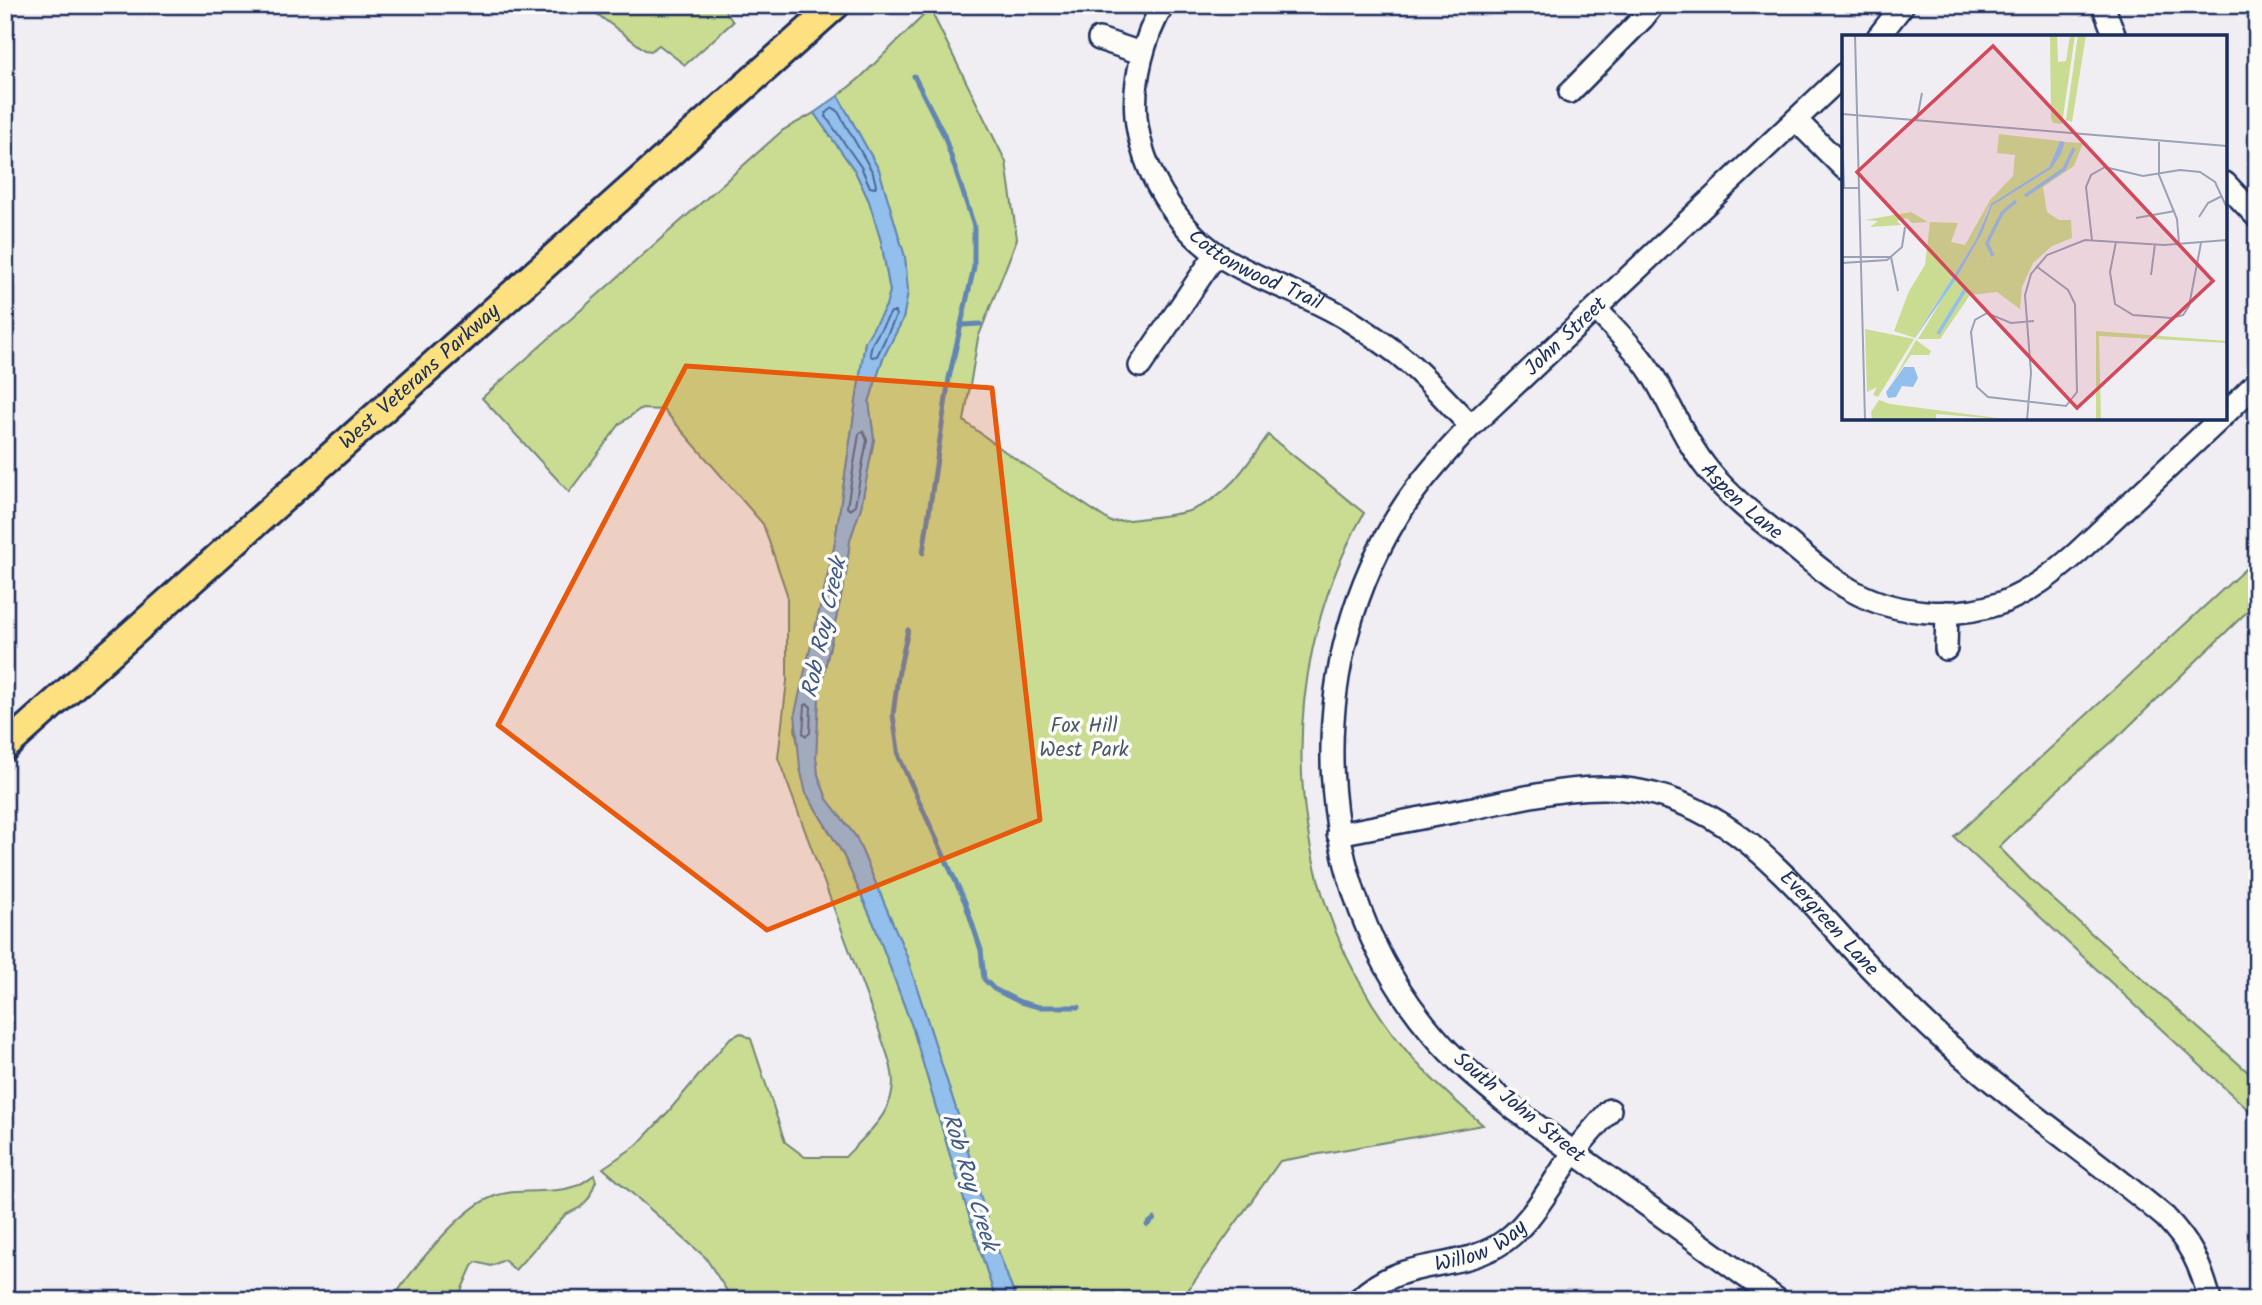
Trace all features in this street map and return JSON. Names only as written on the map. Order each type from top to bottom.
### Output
[{"type":"main road","name":"West Veterans Parkway","points":[[5,747],[835,5]]},
{"type":"street","name":"Cottonwood Trail","points":[[1163,5],[1141,53],[1136,117],[1152,175],[1168,202],[1216,254],[1343,317],[1378,340],[1411,365],[1471,426]]},
{"type":"street","points":[[1570,92],[1653,5]]},
{"type":"street","points":[[1880,35],[1903,5]]},
{"type":"street","points":[[2103,5],[2114,35]]},
{"type":"street","points":[[1099,39],[1141,53]]},
{"type":"street","name":"John Street","points":[[1344,640],[1365,583],[1405,504],[1439,460],[1471,426],[1597,310],[1842,76]]},
{"type":"street","points":[[1796,120],[1842,166]]},
{"type":"street","points":[[2227,185],[2257,217]]},
{"type":"street","points":[[1140,366],[1216,254]]},
{"type":"street","name":"Aspen Lane","points":[[1597,310],[1654,376],[1681,428],[1707,468],[1746,508],[1821,569],[1852,590],[1888,605],[1911,610],[1948,612],[1977,609],[2029,590],[2052,575],[2219,420]]},
{"type":"street","points":[[2227,412],[2257,382]]},
{"type":"street","points":[[1946,649],[1948,612]]},
{"type":"street","name":"South John Street","points":[[1344,640],[1332,727],[1333,802],[1338,834],[1344,865],[1365,923],[1414,1010],[1432,1033],[1482,1083],[1574,1153],[1779,1300]]},
{"type":"street","name":"Evergreen Lane","points":[[1338,834],[1555,792],[1612,788],[1642,791],[1694,809],[1718,821],[1747,839],[1769,859],[1882,980],[1969,1062],[2165,1217],[2190,1245],[2210,1300]]},
{"type":"street","points":[[1574,1153],[1610,1110]]},
{"type":"street","name":"Willow Way","points":[[1358,1300],[1368,1290],[1401,1271],[1469,1258],[1496,1246],[1513,1234],[1528,1217],[1574,1153]]},
{"type":"highlighted area","points":[[686,366],[992,388],[1040,820],[767,930],[498,725]]},
{"type":"green space","points":[[585,5],[721,5],[733,22],[685,65],[659,45],[651,51],[645,50]]},
{"type":"green space","name":"Fox Hill West Park","points":[[930,9],[1006,162],[1017,239],[978,338],[964,421],[1111,522],[1174,514],[1204,504],[1235,479],[1268,435],[1364,513],[1333,579],[1313,648],[1303,719],[1303,791],[1314,862],[1335,931],[1367,995],[1418,1065],[1483,1125],[1280,1161],[1181,1300],[1016,1300],[987,1220],[957,1112],[906,954],[856,837],[827,799],[818,775],[816,757],[819,695],[846,574],[850,540],[861,507],[874,439],[869,402],[883,358],[903,319],[908,292],[905,257],[879,170],[838,96]]},
{"type":"green space","points":[[814,113],[855,171],[869,201],[881,241],[890,291],[886,306],[865,342],[834,548],[795,728],[806,793],[843,854],[874,924],[913,1029],[996,1300],[733,1300],[705,1257],[603,1168],[637,1145],[730,1038],[741,1033],[751,1039],[785,1142],[805,1157],[845,1157],[871,1130],[886,1109],[893,1086],[892,1073],[879,1030],[778,758],[787,681],[787,594],[763,524],[664,410],[640,409],[620,424],[569,492],[482,398],[783,130]]},
{"type":"green space","points":[[2257,558],[2257,602],[1999,847],[2030,879],[2257,1080],[2257,1118],[1954,837]]},
{"type":"green space","points":[[594,1175],[596,1181],[589,1198],[581,1207],[565,1215],[515,1270],[504,1260],[491,1266],[476,1262],[457,1300],[392,1300],[436,1243],[477,1205],[511,1192],[565,1189]]},
{"type":"water","name":"Rob Roy Creek","points":[[838,96],[879,170],[905,257],[908,292],[903,319],[883,358],[869,402],[874,439],[861,507],[850,540],[846,574],[819,695],[816,757],[818,775],[827,799],[856,837],[906,954],[957,1112],[987,1220],[1016,1300],[996,1300],[913,1029],[874,924],[843,854],[806,793],[800,768],[795,713],[834,548],[865,342],[886,306],[890,291],[881,241],[869,201],[855,171],[814,113]]},
{"type":"waterway","points":[[914,76],[944,135],[974,226],[974,267],[949,378],[923,553]]},
{"type":"waterway","points":[[962,325],[980,324]]},
{"type":"waterway","points":[[908,630],[893,715],[899,757],[965,902],[981,950],[984,979],[994,989],[1020,1002],[1039,1007],[1079,1007]]},
{"type":"waterway","points":[[1147,1225],[1154,1219]]}]
